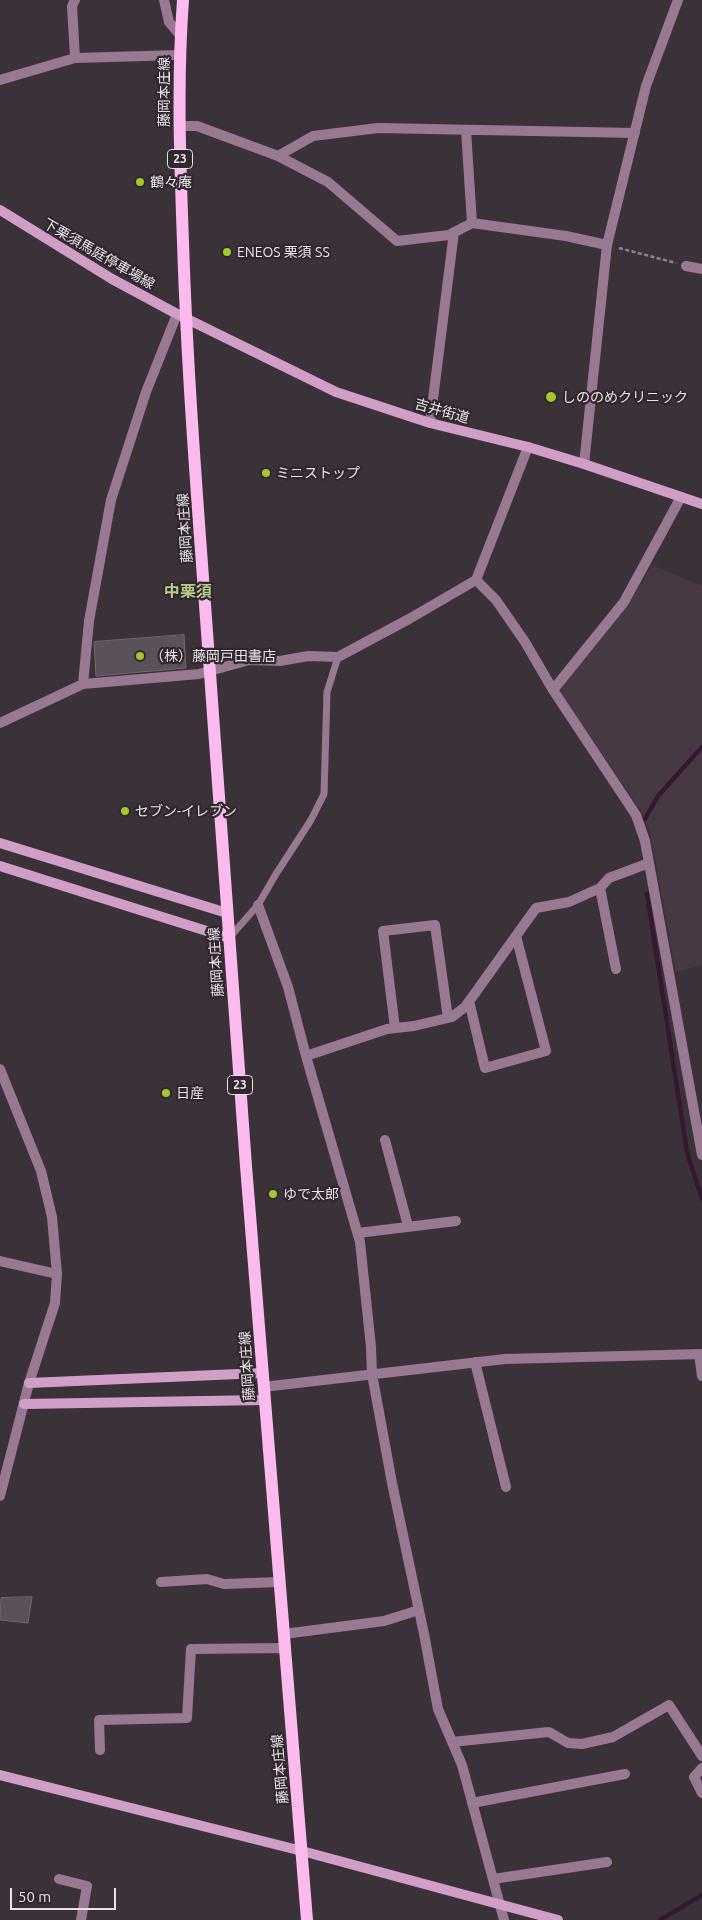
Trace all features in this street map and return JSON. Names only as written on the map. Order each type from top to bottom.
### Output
[{"type":"main road","name":"藤岡本庄線","points":[[183,0],[179,55],[181,316],[210,672],[262,1373],[307,1920]]},
{"type":"street","points":[[75,0],[72,6],[75,58]]},
{"type":"street","points":[[164,0],[170,22],[180,35]]},
{"type":"street","points":[[584,464],[608,245],[646,86],[678,0]]},
{"type":"street","points":[[0,80],[75,58],[179,55]]},
{"type":"street","points":[[179,126],[197,126],[278,156],[328,182],[397,241],[449,235],[472,223],[566,236],[608,245]]},
{"type":"street","points":[[278,156],[314,136],[378,128],[635,133]]},
{"type":"street","points":[[466,130],[472,223]]},
{"type":"street","name":"下栗須馬庭停車場線","points":[[0,210],[112,279],[181,316]]},
{"type":"street","points":[[430,423],[454,232]]},
{"type":"street","points":[[686,266],[702,269]]},
{"type":"street","points":[[83,684],[89,620],[111,500],[146,392],[181,316]]},
{"type":"street","name":"吉井街道","points":[[181,316],[336,392],[430,423],[528,447],[584,464],[702,504]]},
{"type":"street","points":[[0,723],[83,684],[210,672],[249,660],[280,661],[308,656],[338,656],[409,619],[476,580],[528,447]]},
{"type":"street","points":[[553,690],[624,602],[681,497]]},
{"type":"street","points":[[476,580],[496,600],[525,642],[553,690],[636,815],[645,841],[702,1155]]},
{"type":"street","points":[[0,843],[227,913]]},
{"type":"street","points":[[306,1056],[372,1033],[452,1017],[469,1001],[536,908],[569,902],[600,888],[609,878],[649,863]]},
{"type":"street","points":[[0,866],[229,938]]},
{"type":"street","points":[[600,888],[616,969]]},
{"type":"street","points":[[258,905],[288,987],[306,1056],[358,1233],[371,1347],[372,1374],[438,1709],[462,1765],[504,1920]]},
{"type":"street","points":[[395,1028],[383,931],[435,925],[448,1018]]},
{"type":"street","points":[[469,1001],[485,1068],[546,1051],[516,936]]},
{"type":"street","points":[[0,1069],[41,1171],[52,1217],[57,1274],[55,1303],[29,1383],[0,1496]]},
{"type":"street","points":[[385,1140],[408,1226]]},
{"type":"street","points":[[358,1233],[456,1221]]},
{"type":"street","points":[[0,1261],[57,1274]]},
{"type":"street","points":[[24,1404],[264,1393],[372,1374],[505,1359],[700,1354],[702,1376]]},
{"type":"street","points":[[475,1362],[506,1486]]},
{"type":"street","points":[[29,1383],[262,1373]]},
{"type":"street","points":[[161,1582],[207,1579],[224,1584],[279,1582]]},
{"type":"street","points":[[284,1634],[384,1621],[419,1610]]},
{"type":"street","points":[[100,1750],[99,1720],[187,1718],[191,1649],[285,1648]]},
{"type":"street","points":[[452,1742],[549,1732],[568,1743],[582,1744],[613,1737],[669,1705],[702,1756]]},
{"type":"street","points":[[702,1768],[694,1777],[702,1793]]},
{"type":"street","points":[[472,1803],[624,1774]]},
{"type":"street","points":[[0,1775],[302,1851],[558,1920]]},
{"type":"street","points":[[493,1879],[606,1862]]},
{"type":"street","points":[[59,1879],[87,1886],[81,1920]]},
{"type":"lane","points":[[229,938],[258,905],[311,820],[324,794],[328,692],[338,656]]},
{"type":"path","points":[[608,245],[686,266]]},
{"type":"shaded area","points":[[652,565],[702,586],[702,965],[676,972],[649,827],[641,811],[559,690],[629,604]]},
{"type":"building","name":"（株）藤岡戸田書店","points":[[184,635],[186,668],[96,676],[94,642]]},
{"type":"building","points":[[32,1597],[28,1623],[0,1620],[1,1598]]},
{"type":"waterway","points":[[645,819],[658,796],[702,747]]},
{"type":"waterway","points":[[647,894],[687,1152],[702,1199]]},
{"type":"waterway","points":[[660,1920],[702,1895]]},
{"type":"place","name":"鶴々庵","points":[[140,182]]},
{"type":"place","name":"ENEOS 栗須 SS","points":[[227,252]]},
{"type":"place","name":"しののめクリニック","points":[[551,397]]},
{"type":"place","name":"ミニストップ","points":[[266,473]]},
{"type":"place","name":"（株）藤岡戸田書店","points":[[140,656]]},
{"type":"place","name":"セブン-イレブン","points":[[125,811]]},
{"type":"place","name":"日産","points":[[166,1093]]},
{"type":"place","name":"ゆで太郎","points":[[273,1194]]},
{"type":"district","name":"中栗須","points":[[188,592]]}]
